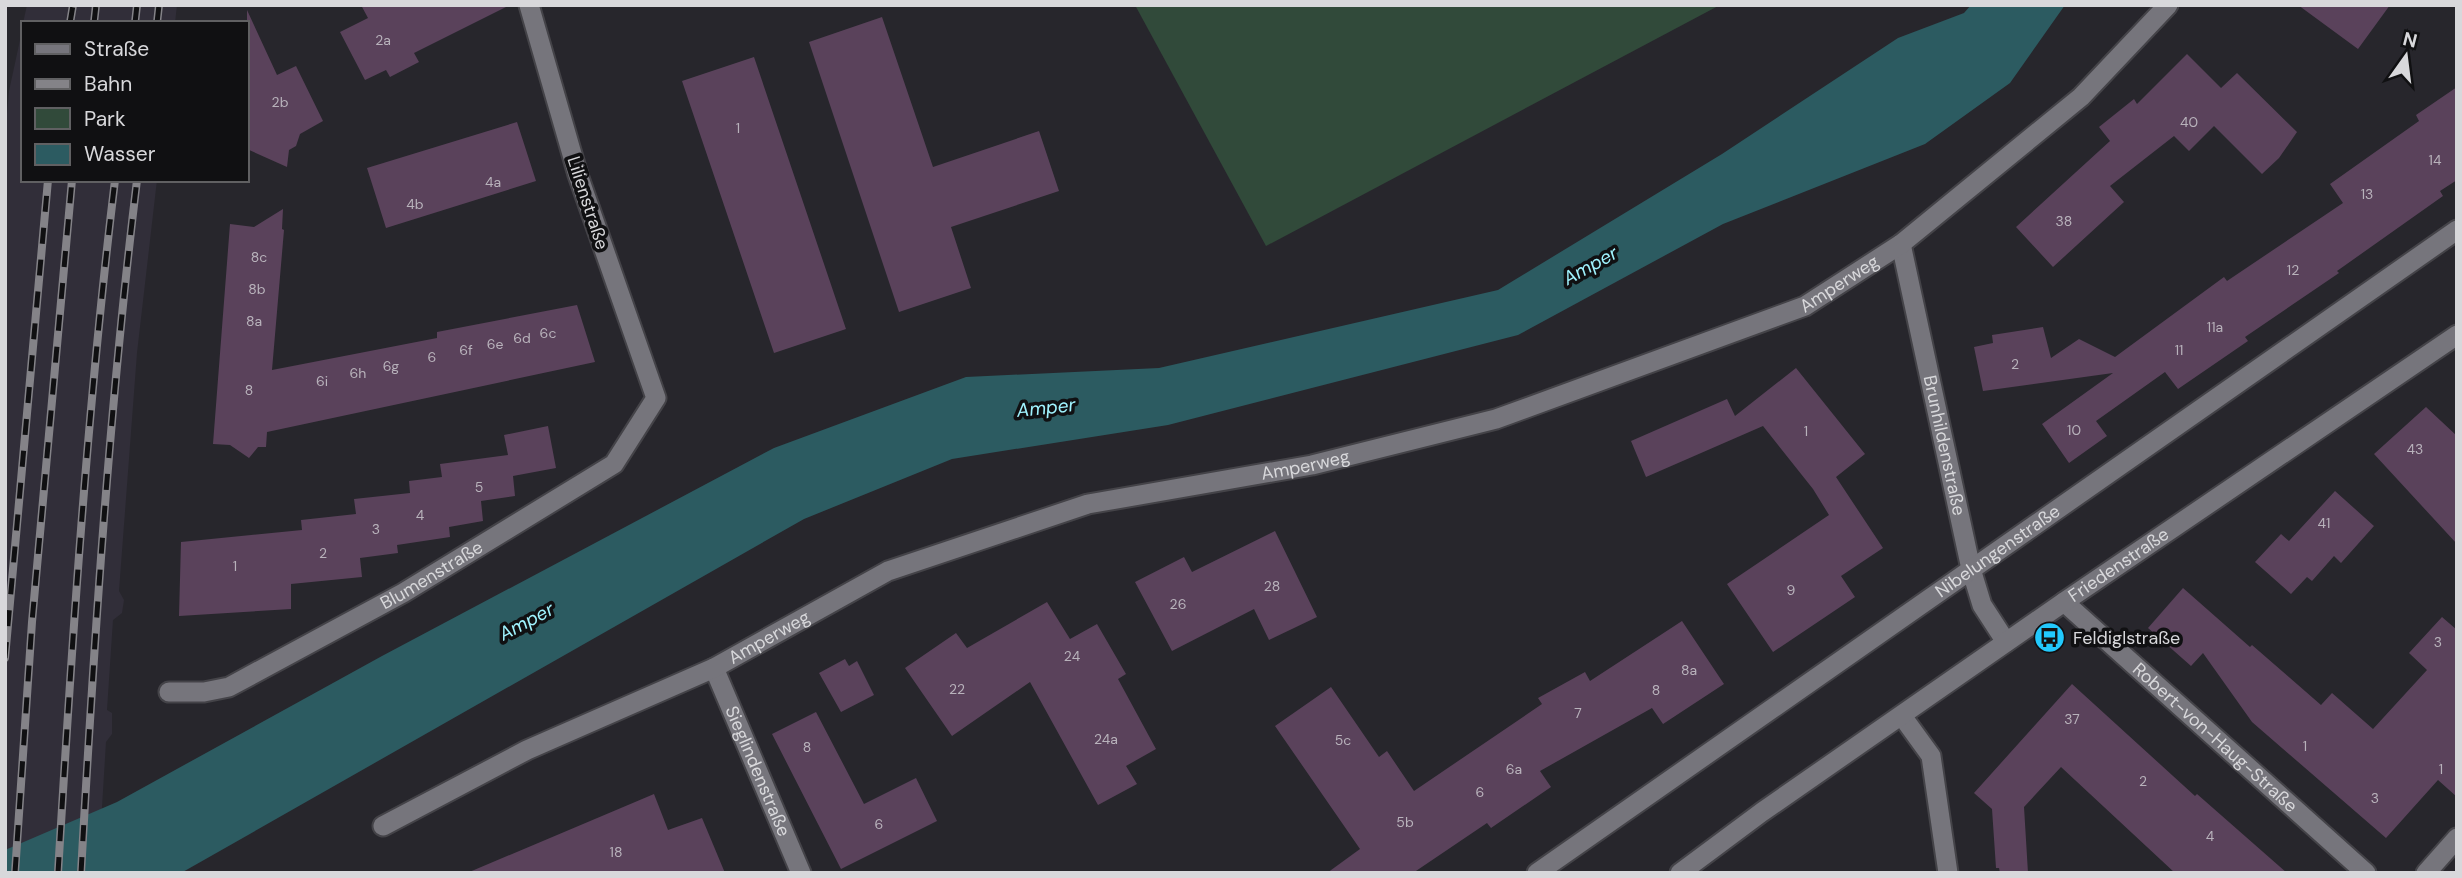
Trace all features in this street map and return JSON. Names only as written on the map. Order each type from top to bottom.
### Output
[{"type":"street","name":"Lilienstraße","points":[[529,5],[578,175],[656,398]]},
{"type":"street","name":"Amperweg","points":[[383,826],[527,750],[714,668],[888,571],[1088,504],[1312,465],[1496,419],[1805,306],[1901,244],[2081,96],[2168,5]]},
{"type":"street","name":"Nibelungenstraße","points":[[1536,873],[2457,230]]},
{"type":"street","name":"Brunhildenstraße","points":[[1901,244],[1972,569],[1982,606],[2006,642]]},
{"type":"street","name":"Friedenstraße","points":[[1680,873],[1762,812],[2006,642],[2457,335]]},
{"type":"street","name":"Blumenstraße","points":[[169,692],[204,692],[229,687],[414,586],[614,464],[656,398]]},
{"type":"street","name":"Robert-von-Haug-Straße","points":[[2064,602],[2365,873]]},
{"type":"street","name":"Sieglindenstraße","points":[[714,668],[801,873]]},
{"type":"street","points":[[1902,716],[1930,756],[1948,873]]},
{"type":"street","points":[[2427,873],[2457,838]]},
{"type":"shaded area","points":[[27,5],[177,5],[175,21],[23,21]]},
{"type":"shaded area","points":[[21,35],[21,182],[157,182],[137,353],[119,591],[124,600],[122,613],[113,620],[107,710],[112,713],[112,734],[106,742],[98,873],[5,873],[5,135],[9,91]]},
{"type":"green space","points":[[1135,5],[1720,5],[1266,246]]},
{"type":"water","name":"Amper","points":[[1971,5],[2065,5],[2010,83],[1925,144],[1723,224],[1518,335],[1168,425],[952,459],[804,519],[181,873],[5,873],[5,850],[117,802],[382,656],[774,448],[966,377],[1159,368],[1498,290],[1722,154],[1898,38],[1964,13]]},
{"type":"building","points":[[361,5],[510,5],[414,53],[419,62],[390,77],[386,70],[365,80],[340,32],[368,18]]},
{"type":"building","points":[[2298,5],[2390,5],[2358,49]]},
{"type":"building","points":[[247,10],[277,75],[296,66],[323,121],[300,134],[296,146],[289,150],[287,167],[248,149]]},
{"type":"building","points":[[882,17],[933,167],[1039,131],[1059,191],[951,227],[971,288],[899,312],[809,42]]},
{"type":"building","points":[[2187,54],[2221,88],[2237,73],[2297,132],[2279,158],[2262,174],[2214,126],[2189,151],[2174,136],[2110,186],[2124,202],[2053,267],[2016,227],[2110,141],[2099,127],[2134,99],[2137,104]]},
{"type":"building","points":[[754,57],[846,329],[774,353],[682,81]]},
{"type":"building","points":[[2457,87],[2457,180],[2440,191],[2443,196],[2337,271],[2339,273],[2245,337],[2248,341],[2178,389],[2165,372],[2096,421],[2107,436],[2069,463],[2042,424],[2113,373],[1983,391],[1974,347],[1993,343],[1992,335],[2043,327],[2051,358],[2079,339],[2115,357],[2224,277],[2227,281],[2343,203],[2330,184],[2419,121],[2416,115]]},
{"type":"building","points":[[517,122],[536,181],[386,228],[367,168]]},
{"type":"building","points":[[283,209],[284,230],[272,370],[437,338],[437,332],[577,305],[595,362],[267,432],[266,447],[258,447],[249,458],[230,445],[213,444],[230,224],[254,227]]},
{"type":"building","points":[[1796,368],[1865,454],[1836,477],[1883,548],[1841,576],[1855,597],[1773,652],[1727,584],[1829,515],[1813,489],[1763,426],[1646,477],[1631,441],[1727,399],[1735,416]]},
{"type":"building","points":[[2426,407],[2457,436],[2457,544],[2374,454]]},
{"type":"building","points":[[548,426],[556,468],[513,476],[515,496],[481,501],[483,521],[449,527],[450,537],[397,545],[398,553],[360,558],[362,577],[291,584],[291,609],[179,616],[181,542],[302,530],[301,520],[356,514],[354,499],[410,493],[409,481],[442,477],[440,464],[508,455],[504,435]]},
{"type":"building","points":[[2335,491],[2374,526],[2341,563],[2334,556],[2312,581],[2307,577],[2291,594],[2255,562],[2281,534],[2289,541]]},
{"type":"building","points":[[1275,531],[1317,617],[1269,640],[1254,609],[1172,651],[1135,582],[1184,557],[1192,572]]},
{"type":"building","points":[[2183,588],[2321,705],[2332,693],[2373,729],[2427,670],[2409,653],[2442,617],[2457,630],[2457,797],[2438,780],[2386,838],[2252,722],[2203,653],[2191,666],[2148,628]]},
{"type":"building","points":[[1047,602],[1070,639],[1097,624],[1126,674],[1118,679],[1156,749],[1126,766],[1137,784],[1098,805],[1030,682],[952,736],[905,668],[956,633],[967,648]]},
{"type":"building","points":[[1682,621],[1724,684],[1663,724],[1652,708],[1540,771],[1551,787],[1491,828],[1487,823],[1413,873],[1327,873],[1360,849],[1275,726],[1331,687],[1379,757],[1387,751],[1414,791],[1542,704],[1538,698],[1585,672],[1590,681]]},
{"type":"building","points":[[845,659],[849,666],[857,661],[874,695],[841,712],[819,673]]},
{"type":"building","points":[[2072,684],[2195,796],[2197,794],[2287,873],[2175,873],[2061,767],[2024,807],[2028,873],[2000,873],[1999,868],[1996,868],[1992,809],[1974,793]]},
{"type":"building","points":[[816,712],[864,804],[916,778],[937,821],[841,869],[772,734]]},
{"type":"building","points":[[654,794],[668,830],[702,818],[725,873],[467,873]]},
{"type":"railway","points":[[70,21],[73,5]]},
{"type":"railway","points":[[94,21],[96,5]]},
{"type":"railway","points":[[135,21],[137,5]]},
{"type":"railway","points":[[157,21],[159,5]]},
{"type":"railway","points":[[5,658],[48,182]]},
{"type":"railway","points":[[15,873],[32,622],[72,182]]},
{"type":"railway","points":[[58,873],[88,439],[115,182]]},
{"type":"railway","points":[[81,873],[103,526],[137,182]]},
{"type":"place","name":"Feldiglstraße","points":[[2050,638]]}]
